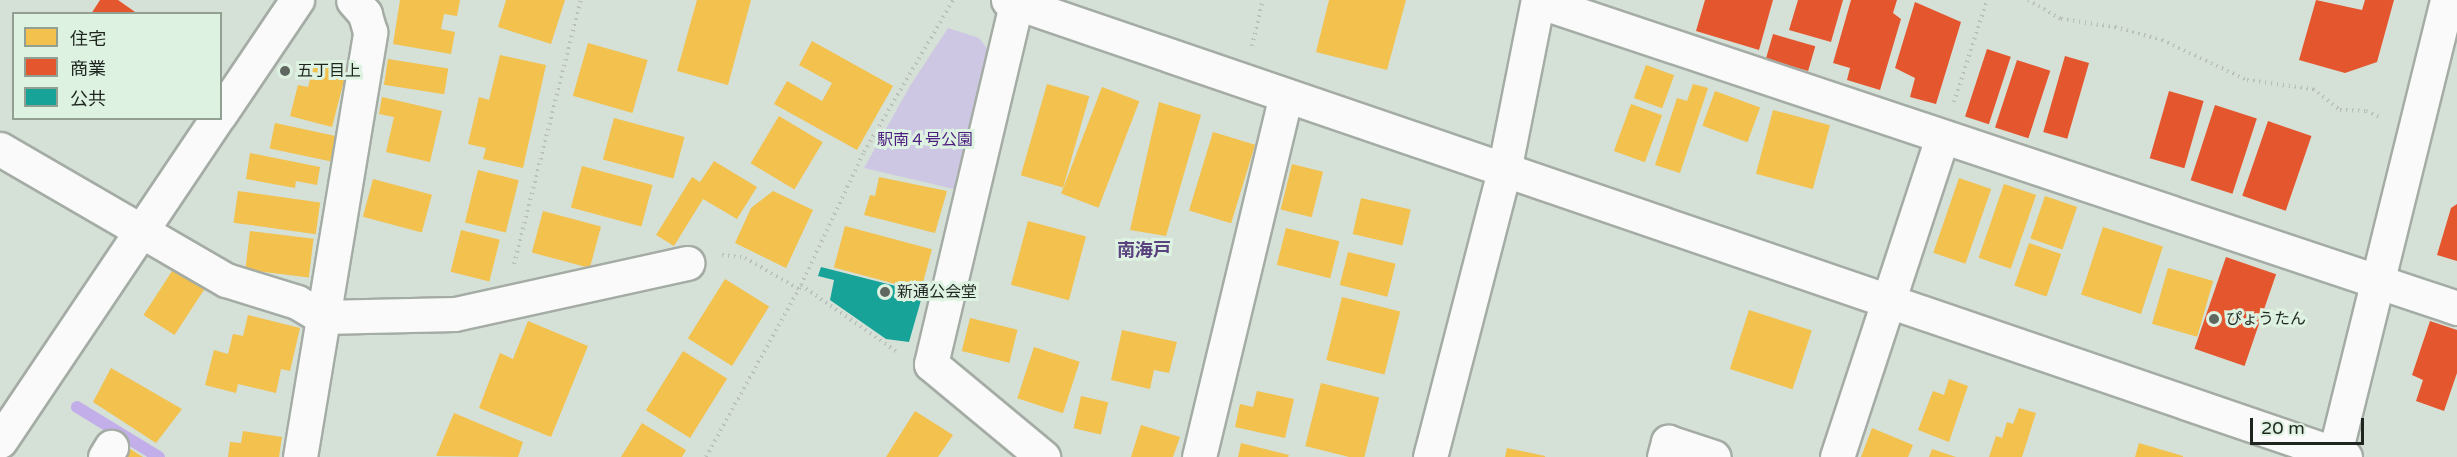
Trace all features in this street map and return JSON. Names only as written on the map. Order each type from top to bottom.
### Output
[{"type":"street","points":[[222,111],[297,0]]},
{"type":"street","points":[[300,457],[370,32],[365,14],[353,0]]},
{"type":"street","points":[[1430,457],[1504,171],[1538,0],[1942,138],[2457,308]]},
{"type":"street","points":[[1043,457],[931,364],[1014,1],[1504,171],[1890,299],[2338,456],[2447,0]]},
{"type":"street","points":[[1198,457],[1286,95]]},
{"type":"street","points":[[0,441],[216,120]]},
{"type":"street","points":[[1837,457],[1942,138]]},
{"type":"street","points":[[0,149],[226,280],[297,302],[322,317],[455,314],[687,262]]},
{"type":"street","points":[[1664,457],[1668,442],[1714,457]]},
{"type":"path","points":[[504,303],[580,0]]},
{"type":"path","points":[[706,457],[800,287],[864,152],[953,0]]},
{"type":"path","points":[[1244,80],[1263,0]]},
{"type":"path","points":[[1942,138],[1987,0]]},
{"type":"path","points":[[2028,0],[2061,19],[2115,27],[2162,40],[2247,80],[2313,89],[2340,110],[2366,111],[2390,122]]},
{"type":"path","points":[[687,262],[728,253],[800,287],[911,362],[931,364]]},
{"type":"green space","name":"駅南４号公園","points":[[948,28],[979,38],[989,51],[954,189],[864,168],[910,86]]},
{"type":"building: 住宅","points":[[400,0],[460,0],[457,16],[444,14],[441,29],[455,32],[451,54],[393,44]]},
{"type":"building: 住宅","points":[[506,0],[565,0],[551,44],[498,27]]},
{"type":"building: 住宅","points":[[697,0],[751,0],[728,85],[677,71]]},
{"type":"building: 住宅","points":[[1329,0],[1406,0],[1387,70],[1316,52]]},
{"type":"building: 住宅","points":[[812,41],[893,86],[857,150],[774,104],[787,81],[822,101],[832,83],[799,65]]},
{"type":"building: 住宅","points":[[588,43],[648,60],[632,113],[573,96]]},
{"type":"building: 住宅","points":[[500,55],[546,65],[523,168],[483,159],[486,148],[468,144],[479,97],[489,100]]},
{"type":"building: 住宅","points":[[388,59],[448,69],[444,94],[384,85]]},
{"type":"building: 住宅","points":[[315,61],[347,69],[332,127],[290,116],[298,85],[308,87]]},
{"type":"building: 住宅","points":[[1646,65],[1674,75],[1662,108],[1634,98]]},
{"type":"building: 住宅","points":[[1047,84],[1089,96],[1063,187],[1021,175]]},
{"type":"building: 住宅","points":[[1693,84],[1708,88],[1680,173],[1655,165],[1677,98],[1687,101]]},
{"type":"building: 住宅","points":[[1102,87],[1139,101],[1098,208],[1061,193]]},
{"type":"building: 住宅","points":[[1715,91],[1760,107],[1747,142],[1702,126]]},
{"type":"building: 住宅","points":[[382,97],[442,111],[430,162],[386,152],[394,117],[379,114]]},
{"type":"building: 住宅","points":[[1159,102],[1201,115],[1166,236],[1130,230]]},
{"type":"building: 住宅","points":[[1631,104],[1662,115],[1645,162],[1614,151]]},
{"type":"building: 住宅","points":[[1773,110],[1830,125],[1813,189],[1756,174]]},
{"type":"building: 住宅","points":[[779,116],[823,142],[794,189],[751,163]]},
{"type":"building: 住宅","points":[[614,118],[685,137],[673,178],[603,160]]},
{"type":"building: 住宅","points":[[275,123],[336,136],[330,161],[270,148]]},
{"type":"building: 住宅","points":[[1213,132],[1255,145],[1231,223],[1189,210]]},
{"type":"building: 住宅","points":[[250,153],[320,167],[317,185],[296,181],[295,188],[246,179]]},
{"type":"building: 住宅","points":[[714,161],[757,187],[737,219],[703,199],[674,246],[656,235],[692,177],[700,182]]},
{"type":"building: 住宅","points":[[1292,164],[1323,172],[1312,217],[1281,210]]},
{"type":"building: 住宅","points":[[582,166],[653,185],[641,226],[571,208]]},
{"type":"building: 住宅","points":[[478,170],[519,180],[506,233],[465,222]]},
{"type":"building: 住宅","points":[[879,177],[947,191],[935,233],[864,215],[870,195],[875,196]]},
{"type":"building: 住宅","points":[[1959,178],[1991,189],[1965,264],[1933,253]]},
{"type":"building: 住宅","points":[[373,179],[432,195],[422,232],[363,217]]},
{"type":"building: 住宅","points":[[2004,184],[2036,195],[2011,269],[1979,258]]},
{"type":"building: 住宅","points":[[238,191],[320,203],[316,234],[234,223]]},
{"type":"building: 住宅","points":[[773,191],[813,210],[786,268],[735,243],[751,208]]},
{"type":"building: 住宅","points":[[2045,196],[2077,207],[2062,250],[2030,239]]},
{"type":"building: 住宅","points":[[1361,198],[1411,209],[1402,246],[1353,234]]},
{"type":"building: 住宅","points":[[543,211],[601,227],[590,268],[532,253]]},
{"type":"building: 住宅","points":[[1028,221],[1086,237],[1069,300],[1011,285]]},
{"type":"building: 住宅","points":[[845,226],[932,249],[921,291],[834,268]]},
{"type":"building: 住宅","points":[[2103,227],[2163,246],[2141,314],[2081,295]]},
{"type":"building: 住宅","points":[[1286,228],[1339,241],[1330,278],[1277,265]]},
{"type":"building: 住宅","points":[[461,230],[500,240],[489,281],[451,272]]},
{"type":"building: 住宅","points":[[250,231],[314,239],[309,278],[245,270]]},
{"type":"building: 住宅","points":[[2029,243],[2061,254],[2046,297],[2014,286]]},
{"type":"building: 住宅","points":[[1348,252],[1396,264],[1387,297],[1340,285]]},
{"type":"building: 住宅","points":[[174,268],[205,288],[175,335],[144,315]]},
{"type":"building: 住宅","points":[[2168,268],[2213,281],[2197,337],[2152,324]]},
{"type":"building: 住宅","points":[[725,279],[769,307],[732,366],[688,338]]},
{"type":"building: 住宅","points":[[1342,297],[1400,312],[1384,375],[1326,360]]},
{"type":"building: 住宅","points":[[1749,310],[1812,330],[1793,389],[1730,369]]},
{"type":"building: 住宅","points":[[248,315],[300,328],[290,371],[281,369],[276,393],[238,384],[236,393],[205,385],[214,350],[228,354],[233,334],[243,336]]},
{"type":"building: 住宅","points":[[970,318],[1018,330],[1009,363],[962,351]]},
{"type":"building: 住宅","points":[[528,321],[588,346],[551,437],[479,408],[500,353],[513,359]]},
{"type":"building: 住宅","points":[[1122,330],[1177,342],[1169,373],[1154,370],[1150,389],[1111,380]]},
{"type":"building: 住宅","points":[[1034,347],[1080,362],[1063,413],[1017,398]]},
{"type":"building: 住宅","points":[[683,351],[727,379],[690,438],[646,410]]},
{"type":"building: 住宅","points":[[111,368],[182,409],[156,443],[93,402]]},
{"type":"building: 住宅","points":[[1949,379],[1968,386],[1949,442],[1918,430],[1933,391],[1944,395]]},
{"type":"building: 住宅","points":[[1321,383],[1379,398],[1364,457],[1349,457],[1305,446]]},
{"type":"building: 住宅","points":[[1257,391],[1294,399],[1285,438],[1235,427],[1240,404],[1253,407]]},
{"type":"building: 住宅","points":[[1081,396],[1108,402],[1101,434],[1074,428]]},
{"type":"building: 住宅","points":[[2019,408],[2036,413],[2022,457],[1989,457],[1996,436],[2002,438],[2007,422],[2013,424]]},
{"type":"building: 住宅","points":[[915,411],[953,435],[938,457],[886,457]]},
{"type":"building: 住宅","points":[[454,413],[523,442],[518,457],[436,456]]},
{"type":"building: 住宅","points":[[642,423],[686,450],[682,457],[621,457]]},
{"type":"building: 住宅","points":[[1141,425],[1180,437],[1173,457],[1131,457]]},
{"type":"building: 住宅","points":[[1872,428],[1913,445],[1908,457],[1861,457]]},
{"type":"building: 住宅","points":[[243,431],[282,437],[279,457],[228,457],[230,442],[241,443]]},
{"type":"building: 住宅","points":[[1241,443],[1289,455],[1288,457],[1238,457]]},
{"type":"building: 住宅","points":[[2139,443],[2183,456],[2183,457],[2135,457]]},
{"type":"building: 住宅","points":[[124,445],[143,457],[116,457]]},
{"type":"building: 住宅","points":[[1507,448],[1545,456],[1545,457],[1505,457]]},
{"type":"building: 住宅","points":[[1932,449],[1956,457],[1929,457]]},
{"type":"building: 商業","points":[[100,0],[118,0],[135,12],[92,12]]},
{"type":"building: 商業","points":[[1705,0],[1773,0],[1759,50],[1696,31]]},
{"type":"building: 商業","points":[[1798,0],[1843,0],[1831,42],[1789,30]]},
{"type":"building: 商業","points":[[1851,0],[1897,0],[1893,13],[1901,19],[1880,90],[1847,80],[1850,68],[1833,63]]},
{"type":"building: 商業","points":[[2316,0],[2362,10],[2365,0],[2394,0],[2377,62],[2345,73],[2299,60]]},
{"type":"building: 商業","points":[[1915,2],[1961,22],[1936,104],[1910,97],[1915,78],[1895,68]]},
{"type":"building: 商業","points":[[1773,34],[1815,46],[1808,71],[1766,59]]},
{"type":"building: 商業","points":[[1987,49],[2011,57],[1989,124],[1965,117]]},
{"type":"building: 商業","points":[[2065,56],[2089,63],[2067,139],[2043,132]]},
{"type":"building: 商業","points":[[2017,60],[2050,71],[2028,138],[1995,128]]},
{"type":"building: 商業","points":[[2169,91],[2204,101],[2184,168],[2150,158]]},
{"type":"building: 商業","points":[[2215,105],[2257,119],[2232,194],[2191,180]]},
{"type":"building: 商業","points":[[2268,121],[2311,136],[2286,211],[2242,196]]},
{"type":"building: 商業","points":[[2457,204],[2457,261],[2437,255],[2451,208]]},
{"type":"building: 商業","points":[[2226,257],[2276,274],[2245,366],[2194,349]]},
{"type":"building: 商業","points":[[2430,321],[2457,330],[2457,373],[2444,411],[2416,401],[2423,380],[2412,375]]},
{"type":"building: 公共","points":[[821,267],[923,293],[909,342],[886,339],[830,300],[834,280],[818,276]]},
{"type":"waterway","points":[[77,407],[159,457]]},
{"type":"place","name":"五丁目上","points":[[285,71]]},
{"type":"place","name":"新通公会堂","points":[[885,292]]},
{"type":"place","name":"ぴょうたん","points":[[2214,319]]},
{"type":"district","name":"南海戸","points":[[1144,250]]}]
